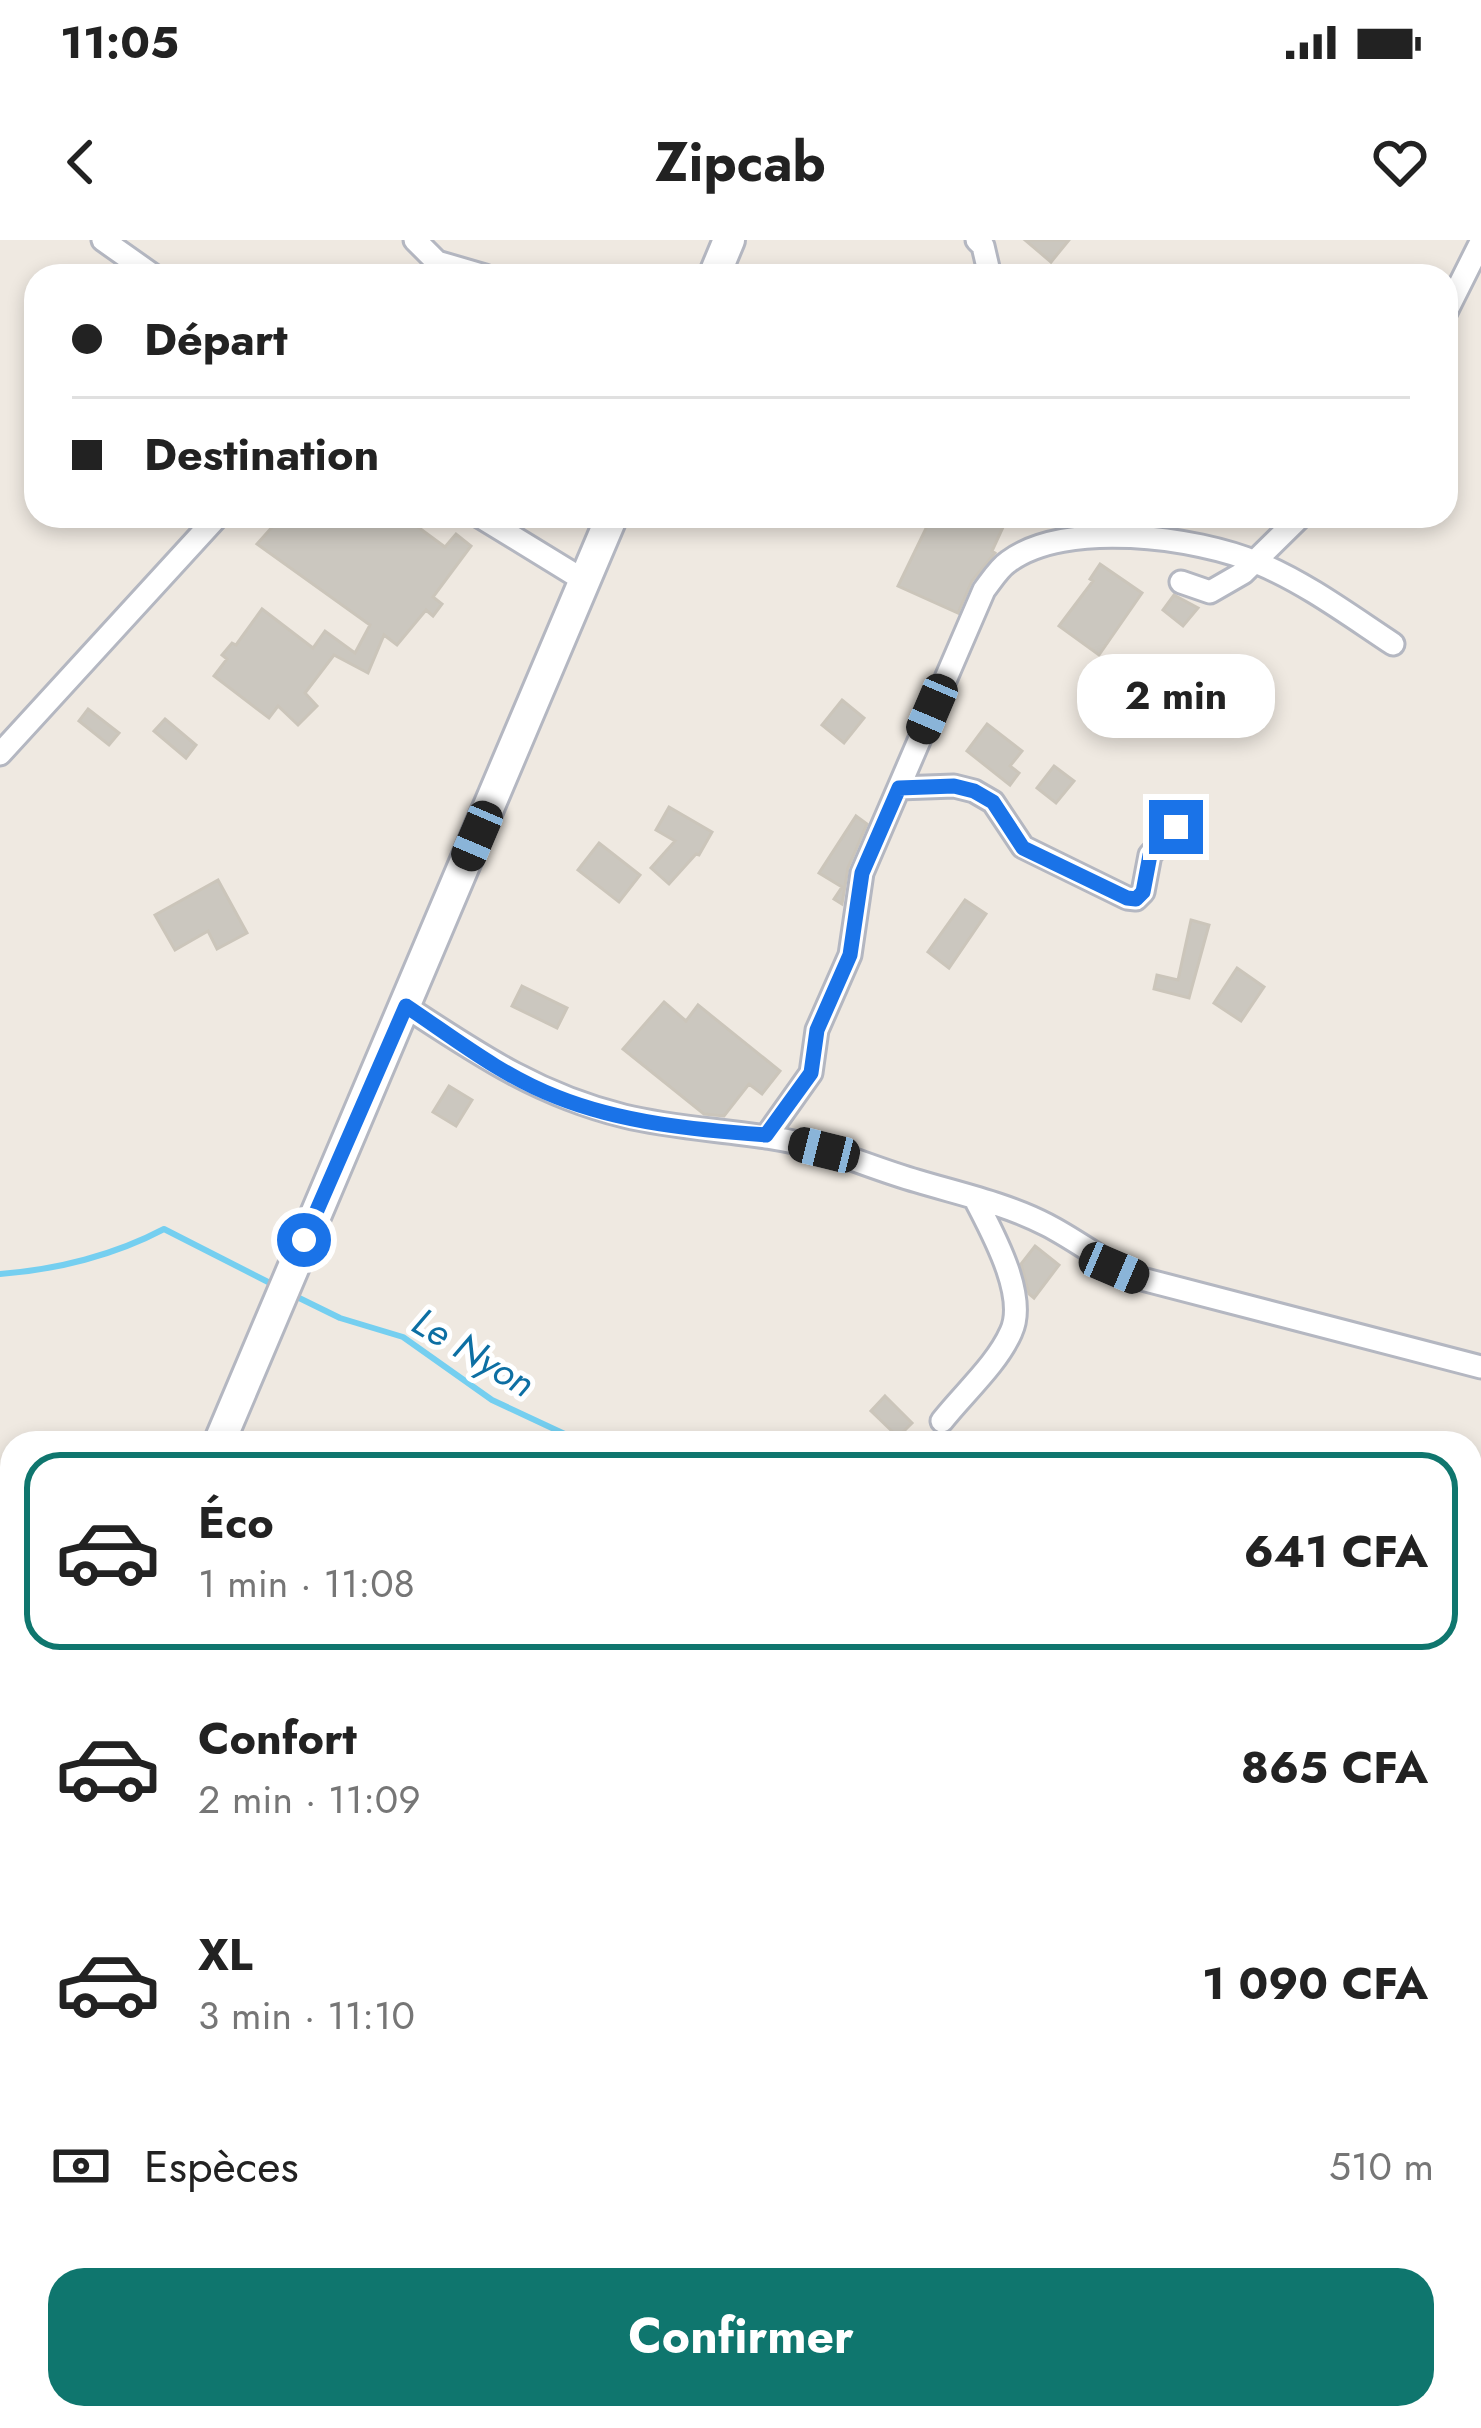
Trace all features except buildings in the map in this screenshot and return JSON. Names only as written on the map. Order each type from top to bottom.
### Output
[{"type":"main road","points":[[224,1431],[607,528]]},
{"type":"street","points":[[103,240],[137,264]]},
{"type":"street","points":[[1458,288],[1481,242]]},
{"type":"street","points":[[0,754],[207,528]]},
{"type":"street","points":[[499,528],[585,581]]},
{"type":"street","points":[[1181,582],[1210,592],[1256,562],[1289,528]]},
{"type":"street","points":[[766,1135],[811,1073],[817,1030],[850,955],[862,873],[984,590],[1006,562],[1035,548],[1100,532],[1172,542],[1256,562],[1312,591],[1393,644]]},
{"type":"street","points":[[899,788],[954,786],[974,791],[993,802],[1023,848],[1127,898],[1136,899],[1143,892],[1150,855],[1176,827]]},
{"type":"street","points":[[406,1006],[498,1068],[557,1097],[627,1117],[766,1135],[1049,1226],[1114,1268],[1142,1280],[1481,1367]]},
{"type":"street","points":[[942,1421],[996,1354],[1015,1318],[1016,1305],[997,1241],[975,1199]]},
{"type":"waterway","name":"Le Nyon","points":[[0,1274],[85,1260],[164,1229],[274,1285]]},
{"type":"waterway","name":"Le Nyon","points":[[291,1294],[340,1318],[403,1337],[492,1400],[558,1431]]},
{"type":"route","points":[[304,1240],[406,1006],[498,1068],[557,1097],[627,1117],[766,1135],[811,1073],[817,1030],[850,955],[862,873],[899,788],[929,785],[974,791],[993,802],[1023,848],[1127,898],[1136,899],[1143,892],[1150,855],[1176,827]]}]
